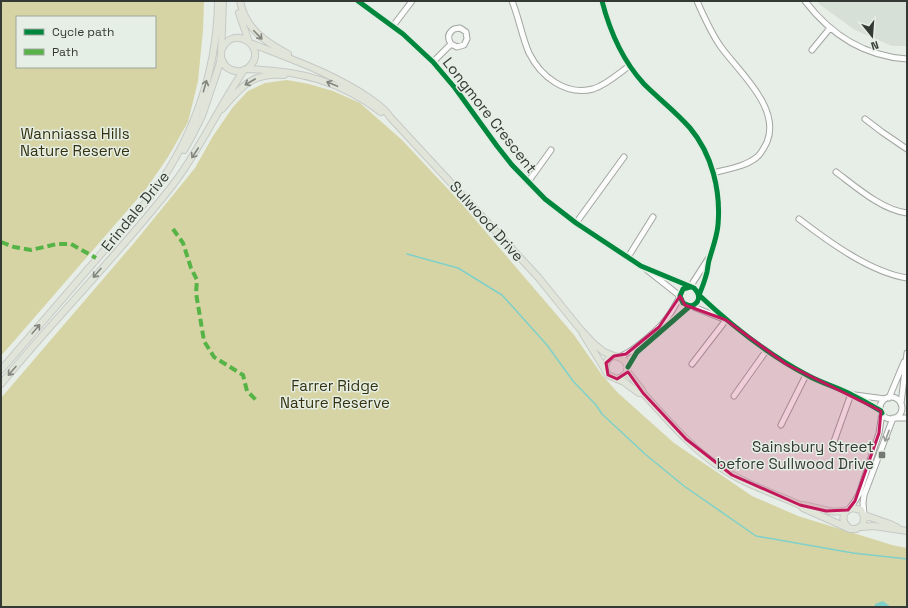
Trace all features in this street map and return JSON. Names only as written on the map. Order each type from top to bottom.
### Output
[{"type":"main road","name":"Erindale Drive","points":[[1,370],[144,204],[159,185],[174,160],[192,124],[206,86],[214,50],[218,1]]},
{"type":"main road","points":[[223,1],[221,54],[223,63],[227,68],[238,72],[246,70],[252,64],[255,56],[254,49],[239,13],[237,1]]},
{"type":"main road","points":[[240,1],[245,17],[262,39],[272,46],[322,72]]},
{"type":"main road","points":[[174,160],[192,136],[216,76],[224,44],[235,38],[242,38],[250,42]]},
{"type":"main road","name":"Sulwood Drive","points":[[250,42],[322,72],[362,93],[387,112],[538,277],[580,329],[598,347],[625,360],[627,369],[643,393],[686,439],[711,461],[740,479],[848,528]]},
{"type":"main road","name":"Erindale Drive","points":[[1,384],[151,211],[190,160],[232,88],[246,70]]},
{"type":"main road","name":"Sulwood Drive","points":[[246,70],[277,70],[298,73],[315,78],[358,96],[384,115],[390,117]]},
{"type":"main road","points":[[214,119],[236,92],[248,82],[261,76],[277,74],[315,78]]},
{"type":"main road","name":"Sulwood Drive","points":[[580,329],[608,375],[632,386],[639,393],[643,393]]},
{"type":"main road","points":[[605,370],[606,362],[611,357],[617,356]]},
{"type":"main road","points":[[617,379],[622,377],[627,369]]},
{"type":"main road","name":"Sulwood Drive","points":[[800,505],[807,505],[830,512],[840,512],[848,509]]},
{"type":"main road","points":[[900,529],[853,508],[848,509],[843,518],[844,524],[848,528],[856,529],[874,526],[907,531]]},
{"type":"main road","points":[[861,527],[864,520],[864,514]]},
{"type":"street","name":"Longmore Crescent","points":[[358,1],[393,26],[433,62],[455,88],[497,146],[545,199],[576,223],[641,266],[680,296]]},
{"type":"street","points":[[393,26],[412,1]]},
{"type":"street","points":[[512,1],[529,52],[542,72],[564,87],[574,90],[594,89],[603,85],[629,66]]},
{"type":"street","points":[[602,1],[606,19],[613,37],[629,66],[645,84],[682,119],[691,129],[702,146],[714,173],[718,195],[719,210],[717,232],[709,258],[706,278],[697,302],[637,352],[627,369]]},
{"type":"street","points":[[697,1],[720,46],[757,93],[767,115],[770,126],[768,140],[756,158],[750,162],[714,173]]},
{"type":"street","points":[[805,1],[830,28],[852,44],[865,50],[886,56],[907,59]]},
{"type":"street","points":[[812,50],[830,28]]},
{"type":"street","points":[[433,62],[451,44]]},
{"type":"street","points":[[865,119],[907,149]]},
{"type":"street","points":[[528,182],[551,150]]},
{"type":"street","points":[[576,223],[624,157]]},
{"type":"street","points":[[836,172],[879,202],[894,210],[907,213]]},
{"type":"street","points":[[628,257],[653,217]]},
{"type":"street","points":[[799,219],[833,243],[868,264],[890,274],[907,278]]},
{"type":"street","points":[[690,287],[709,258]]},
{"type":"street","name":"Longmore Crescent","points":[[641,266],[690,287]]},
{"type":"street","points":[[617,356],[626,354],[632,350],[664,322],[672,311],[683,289],[690,287],[696,289],[699,295],[726,320],[766,351],[806,375],[850,394],[882,412],[887,418],[907,418]]},
{"type":"street","points":[[680,296],[683,303],[726,320]]},
{"type":"street","points":[[692,364],[726,320]]},
{"type":"street","points":[[734,396],[766,351]]},
{"type":"street","points":[[848,509],[856,501],[859,494],[879,433],[882,412],[881,404],[887,398],[907,354]]},
{"type":"street","points":[[864,514],[864,495],[894,418],[900,414],[902,408],[901,404],[907,354]]},
{"type":"street","points":[[781,425],[806,375]]},
{"type":"street","points":[[850,394],[895,398],[907,407]]},
{"type":"street","points":[[832,447],[850,394]]},
{"type":"highlighted area","points":[[680,296],[685,305],[726,320],[786,364],[881,411],[879,433],[855,501],[848,510],[826,511],[800,505],[732,475],[686,439],[643,393],[628,372],[617,379],[608,375],[606,363],[614,356],[626,354],[659,327]]},
{"type":"shaded area","points":[[818,1],[907,1],[907,46],[892,46],[855,30],[819,4]]},
{"type":"green space","name":"Wanniassa Hills Nature Reserve","points":[[1,1],[204,1],[198,81],[188,122],[168,157],[146,189],[1,356]]},
{"type":"green space","name":"Farrer Ridge Nature Reserve","points":[[287,80],[309,84],[333,91],[360,103],[402,140],[461,203],[574,335],[602,375],[618,393],[674,443],[752,496],[798,516],[892,545],[907,548],[907,607],[1,607],[1,398],[134,243],[195,168],[213,136],[233,107],[248,91],[265,83]]},
{"type":"water","points":[[883,601],[891,607],[875,607],[875,604]]},
{"type":"waterway","points":[[407,254],[458,268],[502,295],[547,345],[573,381],[596,405],[602,414],[645,454],[684,486],[756,536],[853,553],[907,559]]},
{"type":"marked path","points":[[173,229],[183,243],[191,268],[197,280],[196,293],[204,341],[214,357],[243,375],[247,391],[257,401]]},
{"type":"marked path","points":[[1,242],[14,247],[31,250],[57,244],[71,244],[96,258]]},
{"type":"cycle path","points":[[358,1],[403,34],[433,62],[455,88],[512,165],[545,199],[576,223],[641,266],[694,288],[698,293],[698,301],[690,306],[683,303],[680,296],[683,289],[690,287]]},
{"type":"cycle path","points":[[602,1],[613,35],[629,65],[644,84],[690,128],[698,138],[709,161],[716,186],[719,212],[716,237],[699,295]]},
{"type":"cycle path","points":[[699,295],[724,318],[764,349],[812,378],[846,392],[881,411],[882,413]]},
{"type":"cycle path","points":[[628,367],[637,352],[690,306]]},
{"type":"place","name":"Sainsbury Street before Sullwood Drive","points":[[882,455]]}]
